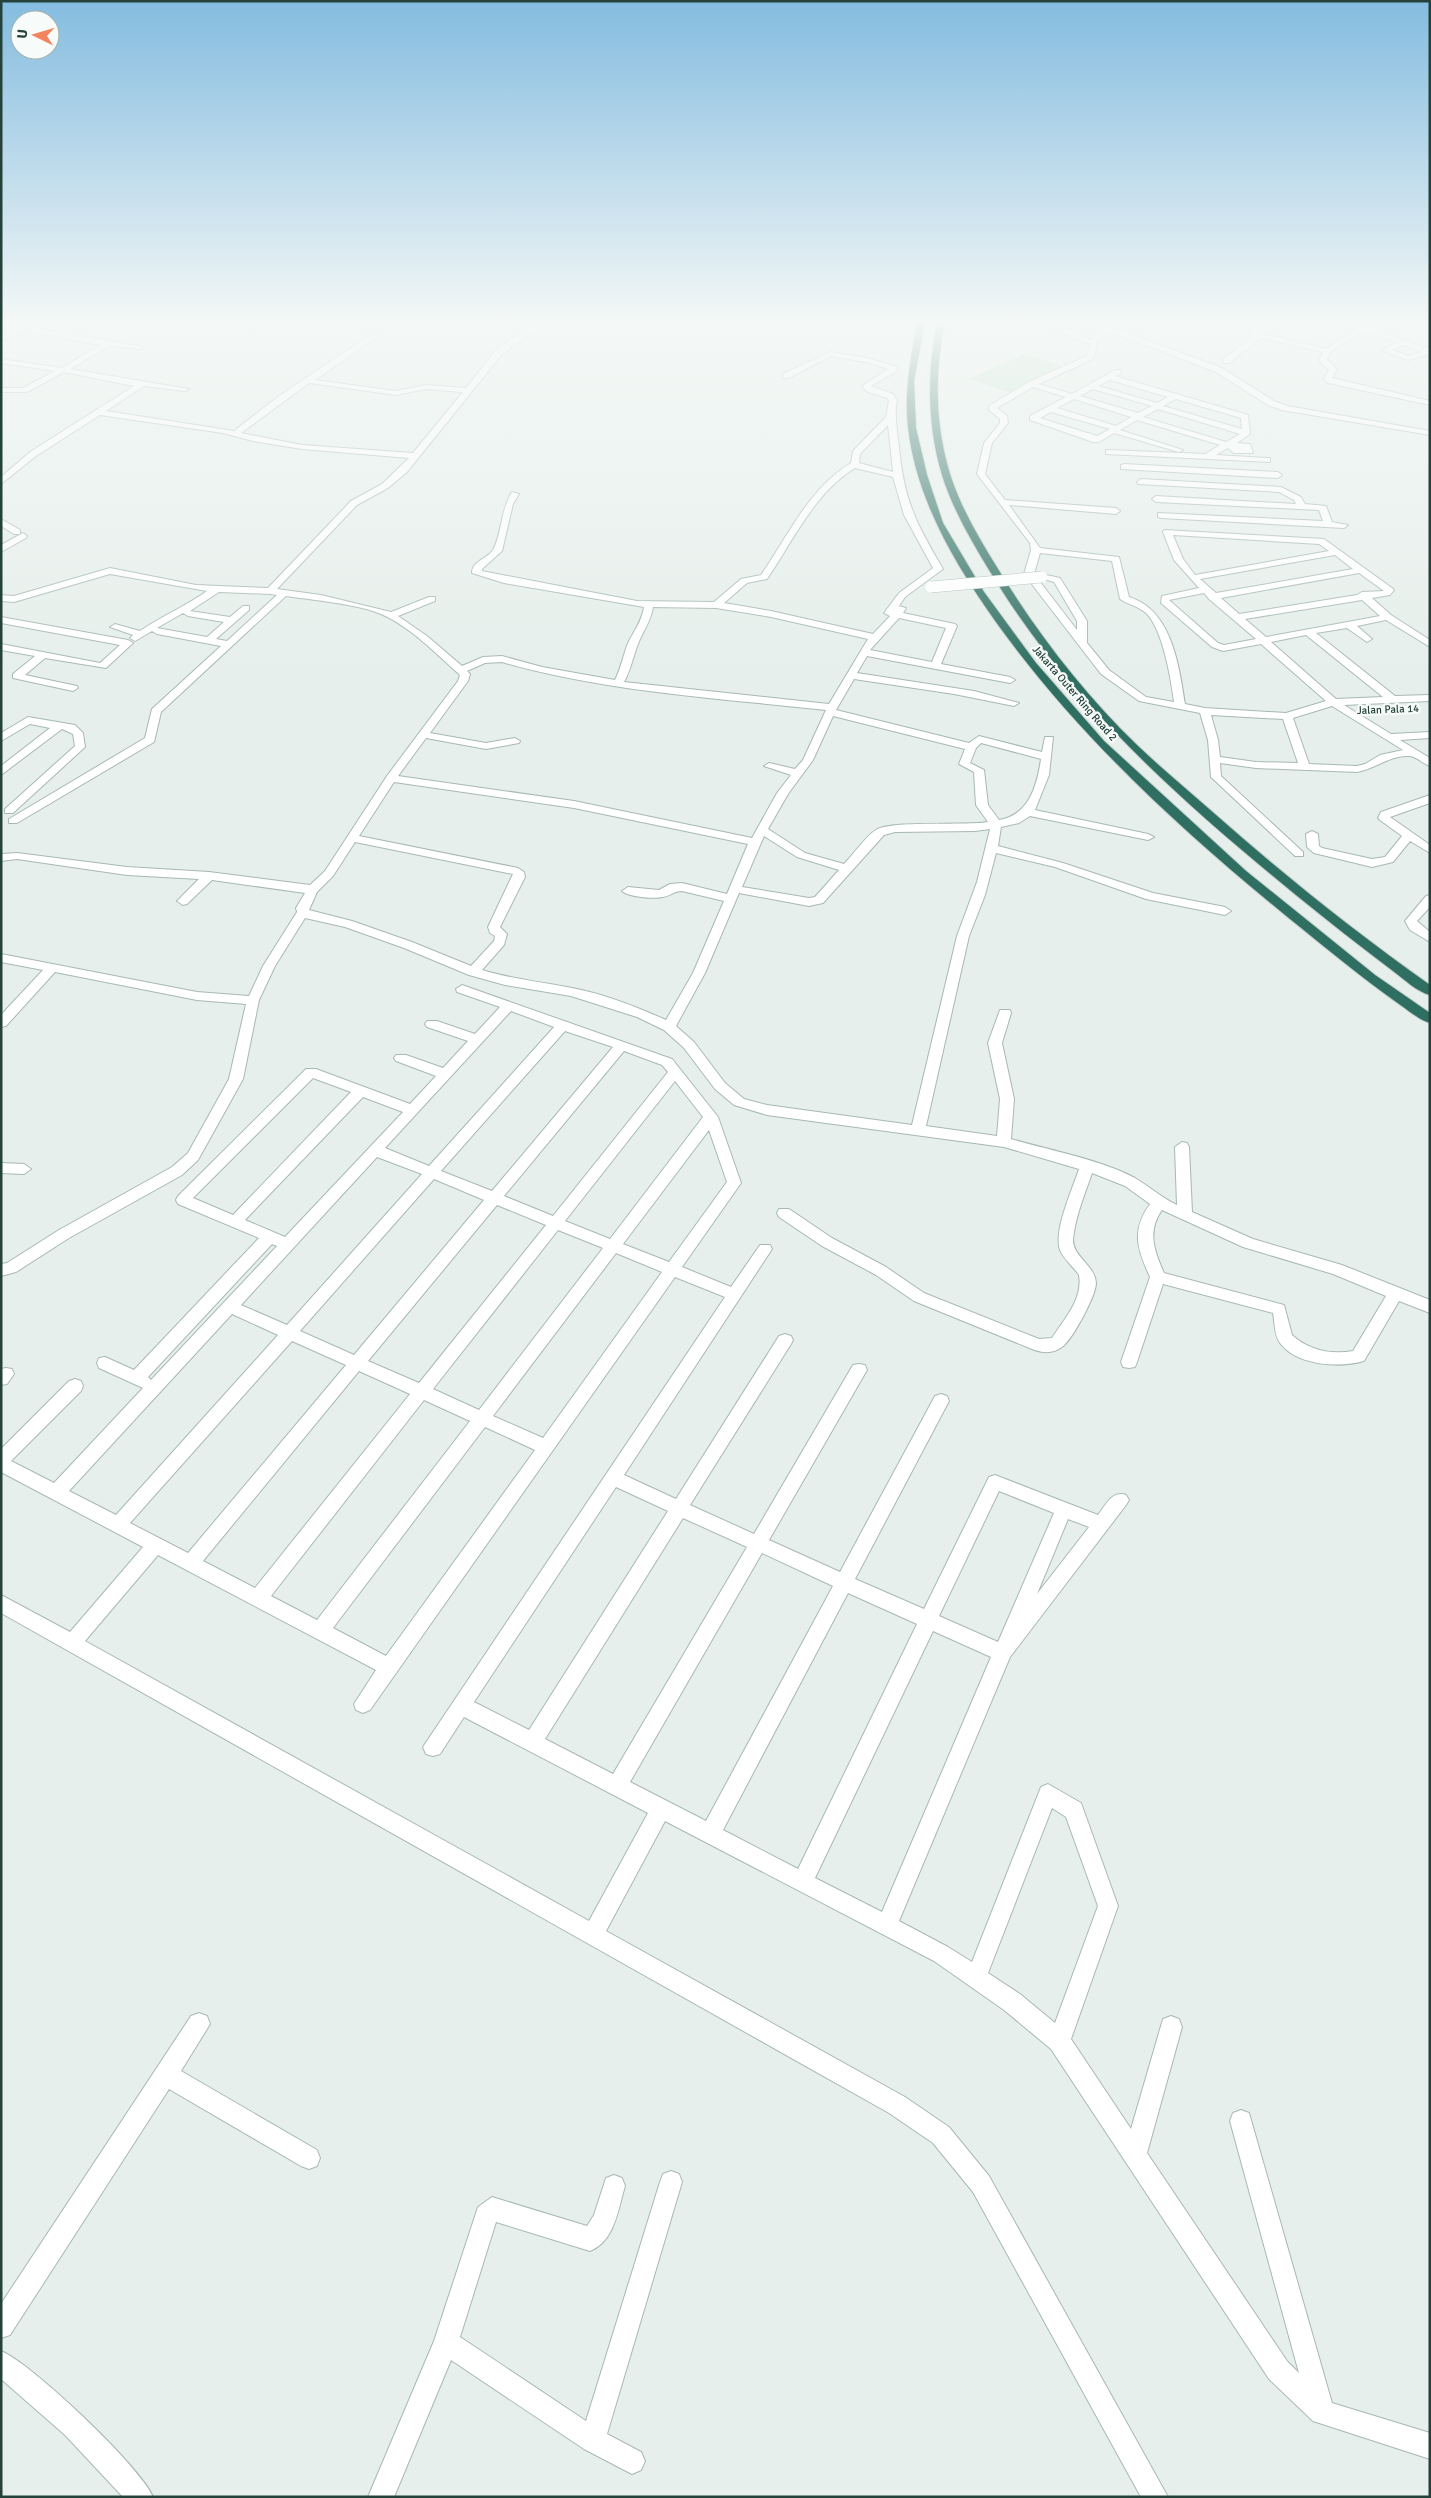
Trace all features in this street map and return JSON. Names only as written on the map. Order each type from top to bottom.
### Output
[{"type":"highway","name":"Jakarta Outer Ring Road 2","points":[[914,439],[923,476],[944,531],[980,593],[1032,665],[1100,744],[1242,874],[1371,978],[1430,1019]]},
{"type":"highway","name":"Jakarta Outer Ring Road 2","points":[[938,439],[946,475],[964,519],[1004,588],[1058,662],[1124,738],[1264,864],[1395,967],[1430,991]]},
{"type":"street","points":[[1,482],[33,454],[58,439]]},
{"type":"street","points":[[259,439],[309,448],[414,456]]},
{"type":"street","points":[[270,591],[350,507],[396,478],[428,439]]},
{"type":"street","points":[[855,464],[856,453],[870,439]]},
{"type":"street","points":[[896,439],[897,475],[904,501],[917,534],[938,569],[902,595],[889,613],[952,626],[936,665]]},
{"type":"street","points":[[992,439],[988,443],[980,474],[1034,543],[1036,550],[1029,574],[1105,672],[1120,680],[1132,692],[1143,699],[1205,711],[1287,716],[1333,702],[1430,698]]},
{"type":"street","points":[[1145,439],[1204,457],[1229,446],[1239,439]]},
{"type":"street","points":[[1206,439],[1229,446],[1240,456],[1245,473]]},
{"type":"street","points":[[1109,452],[1204,457],[1240,456],[1267,460]]},
{"type":"street","points":[[855,464],[861,468],[897,475]]},
{"type":"street","points":[[716,606],[744,581],[764,577],[821,494],[836,476],[855,464]]},
{"type":"street","points":[[1124,467],[1278,475]]},
{"type":"street","points":[[1260,474],[1264,489]]},
{"type":"street","points":[[1141,482],[1281,490],[1298,499],[1301,506]]},
{"type":"street","points":[[515,494],[509,504],[497,551],[477,568],[477,573],[504,580],[649,605],[716,606],[771,614],[873,637]]},
{"type":"street","points":[[1156,499],[1323,508],[1328,524]]},
{"type":"street","points":[[1003,502],[1116,511]]},
{"type":"street","points":[[1161,515],[1344,525]]},
{"type":"street","points":[[1,550],[20,534],[2,523]]},
{"type":"street","points":[[1237,617],[1387,593],[1389,590],[1337,552],[1323,539],[1167,532],[1179,560],[1208,594],[1237,617],[1333,702],[1430,763]]},
{"type":"street","points":[[1036,550],[1116,559],[1125,599],[1136,602],[1154,617],[1176,679],[1180,706]]},
{"type":"street","points":[[1193,578],[1337,552]]},
{"type":"street","points":[[1361,570],[1208,594],[1166,598],[1164,601],[1219,648],[1388,617]]},
{"type":"street","points":[[1,598],[14,599],[110,571],[215,590],[270,591],[358,604],[391,615],[424,638],[465,674],[463,681],[425,735],[391,778],[329,873],[311,891],[302,908],[303,912],[269,966],[253,1000],[236,1079],[190,1160],[177,1171],[79,1225],[11,1268],[1,1270]]},
{"type":"street","points":[[669,1027],[699,973],[755,842],[783,793],[808,760],[831,710],[873,637],[897,615],[916,590],[1042,577],[1056,580],[1082,621],[1082,643]]},
{"type":"street","points":[[116,627],[139,636],[172,614],[191,607],[215,590]]},
{"type":"street","points":[[8,814],[150,740],[156,711],[284,593]]},
{"type":"street","points":[[1362,596],[1388,617],[1430,644]]},
{"type":"street","points":[[391,615],[432,599]]},
{"type":"street","points":[[618,684],[628,665],[633,644],[647,617],[649,605]]},
{"type":"street","points":[[209,640],[246,608]]},
{"type":"street","points":[[188,613],[232,620]]},
{"type":"street","points":[[1,620],[128,643],[102,666],[1,648]]},
{"type":"street","points":[[1350,625],[1367,639]]},
{"type":"street","points":[[157,631],[229,644]]},
{"type":"street","points":[[1308,632],[1392,700]]},
{"type":"street","points":[[864,652],[1010,680]]},
{"type":"street","points":[[43,655],[17,676],[73,688]]},
{"type":"street","points":[[461,670],[483,660],[502,659],[541,670],[618,684],[831,710],[970,747]]},
{"type":"street","points":[[851,675],[931,689],[977,693],[1014,703]]},
{"type":"street","name":"Jalan Pala 14","points":[[1346,710],[1430,707]]},
{"type":"street","points":[[1205,711],[1212,740],[1216,777],[1299,854]]},
{"type":"street","points":[[1287,716],[1305,767]]},
{"type":"street","points":[[1,738],[28,720],[56,726],[69,726],[77,730],[81,741],[80,747],[8,814],[1,828]]},
{"type":"street","points":[[1,772],[56,731],[56,726]]},
{"type":"street","points":[[425,735],[486,746],[515,741]]},
{"type":"street","points":[[1389,737],[1430,735]]},
{"type":"street","points":[[918,1129],[963,936],[975,911],[996,825],[982,806],[979,770],[964,764],[970,747],[979,738],[1047,757]]},
{"type":"street","points":[[628,891],[660,894],[674,887],[682,887],[809,902],[819,900],[880,832],[895,829],[975,828],[1015,821],[1028,812],[1044,775],[1049,739]]},
{"type":"street","points":[[1213,758],[1256,765],[1362,768],[1373,765],[1384,757],[1412,752]]},
{"type":"street","points":[[768,766],[798,773]]},
{"type":"street","points":[[391,778],[499,792],[633,814],[755,842]]},
{"type":"street","points":[[1429,801],[1385,814],[1384,818],[1387,822],[1430,850]]},
{"type":"street","points":[[1028,812],[1148,837]]},
{"type":"street","points":[[762,830],[801,855],[847,869]]},
{"type":"street","points":[[1312,834],[1313,846],[1318,851],[1372,863],[1389,860],[1408,836]]},
{"type":"street","points":[[352,838],[518,872],[519,877],[494,926],[494,930],[501,934],[500,942],[473,972]]},
{"type":"street","points":[[991,848],[1059,865],[1150,896],[1225,911]]},
{"type":"street","points":[[1,858],[17,856],[118,870],[209,876],[304,887],[311,891]]},
{"type":"street","points":[[183,901],[209,876]]},
{"type":"street","points":[[1430,899],[1410,921],[1414,927],[1430,938]]},
{"type":"street","points":[[303,912],[408,945],[473,972],[505,981],[573,992],[622,1006],[669,1027],[689,1045],[720,1086],[739,1102],[767,1110],[1004,1142],[1087,1166],[1130,1182],[1159,1203],[1248,1243],[1337,1269],[1430,1307]]},
{"type":"street","points":[[1,958],[51,969],[102,976],[197,996],[253,1000]]},
{"type":"street","points":[[1,1023],[51,969]]},
{"type":"street","points":[[363,1704],[734,1183],[712,1117],[667,1062],[462,989]]},
{"type":"street","points":[[56,1493],[509,1006]]},
{"type":"street","points":[[1004,1142],[1007,1099],[1002,1084],[995,1043],[1005,1013]]},
{"type":"street","points":[[432,1024],[478,1040]]},
{"type":"street","points":[[118,1525],[563,1025]]},
{"type":"street","points":[[190,1564],[621,1046]]},
{"type":"street","points":[[401,1058],[446,1074]]},
{"type":"street","points":[[287,1244],[183,1200],[311,1072],[412,1110]]},
{"type":"street","points":[[258,1598],[675,1072]]},
{"type":"street","points":[[235,1222],[360,1091]]},
{"type":"street","points":[[320,1631],[712,1117]]},
{"type":"street","points":[[1182,1147],[1185,1215]]},
{"type":"street","points":[[375,1150],[734,1294]]},
{"type":"street","points":[[784,1213],[827,1242],[881,1271],[919,1297],[1038,1345],[1050,1346],[1058,1342],[1088,1291],[1090,1279],[1086,1271],[1067,1253],[1065,1239],[1087,1166]]},
{"type":"street","points":[[1,1168],[24,1169]]},
{"type":"street","points":[[1129,1362],[1158,1276],[1153,1266],[1146,1239],[1146,1224],[1159,1203]]},
{"type":"street","points":[[136,1378],[269,1237]]},
{"type":"street","points":[[433,1747],[765,1249]]},
{"type":"street","points":[[1158,1276],[1279,1308],[1286,1338],[1296,1348],[1330,1359],[1348,1360],[1358,1356],[1396,1293]]},
{"type":"street","points":[[229,1306],[546,1447]]},
{"type":"street","points":[[532,1742],[784,1340]]},
{"type":"street","points":[[105,1363],[154,1386]]},
{"type":"street","points":[[617,1786],[859,1370]]},
{"type":"street","points":[[75,1386],[1,1462],[190,1564],[389,1667]]},
{"type":"street","points":[[710,1834],[941,1400]]},
{"type":"street","points":[[612,1478],[1002,1653]]},
{"type":"street","points":[[802,1882],[995,1482],[1101,1524]]},
{"type":"street","points":[[1002,1653],[1120,1500]]},
{"type":"street","points":[[886,1926],[1064,1509]]},
{"type":"street","points":[[72,1643],[155,1545]]},
{"type":"street","points":[[1,1603],[897,2105],[941,2135],[981,2184],[1155,2497]]},
{"type":"street","points":[[461,1705],[941,1954],[1012,2002],[1059,2041],[1278,2370],[1322,2412],[1430,2446]]},
{"type":"street","points":[[976,1978],[1048,1794],[1074,1810],[1108,1906],[1059,2041]]},
{"type":"street","points":[[593,1935],[661,1809]]},
{"type":"street","points":[[1,2326],[199,2024]]},
{"type":"street","points":[[1135,2154],[1171,2026]]},
{"type":"street","points":[[166,2075],[309,2158]]},
{"type":"street","points":[[1241,2121],[1322,2412]]},
{"type":"street","points":[[593,2440],[671,2182]]},
{"type":"street","points":[[382,2497],[446,2342],[486,2215],[492,2209],[590,2239],[597,2234],[614,2186]]},
{"type":"street","points":[[446,2342],[593,2440],[632,2460]]},
{"type":"street","points":[[1,2363],[34,2388],[112,2464],[140,2497]]}]
